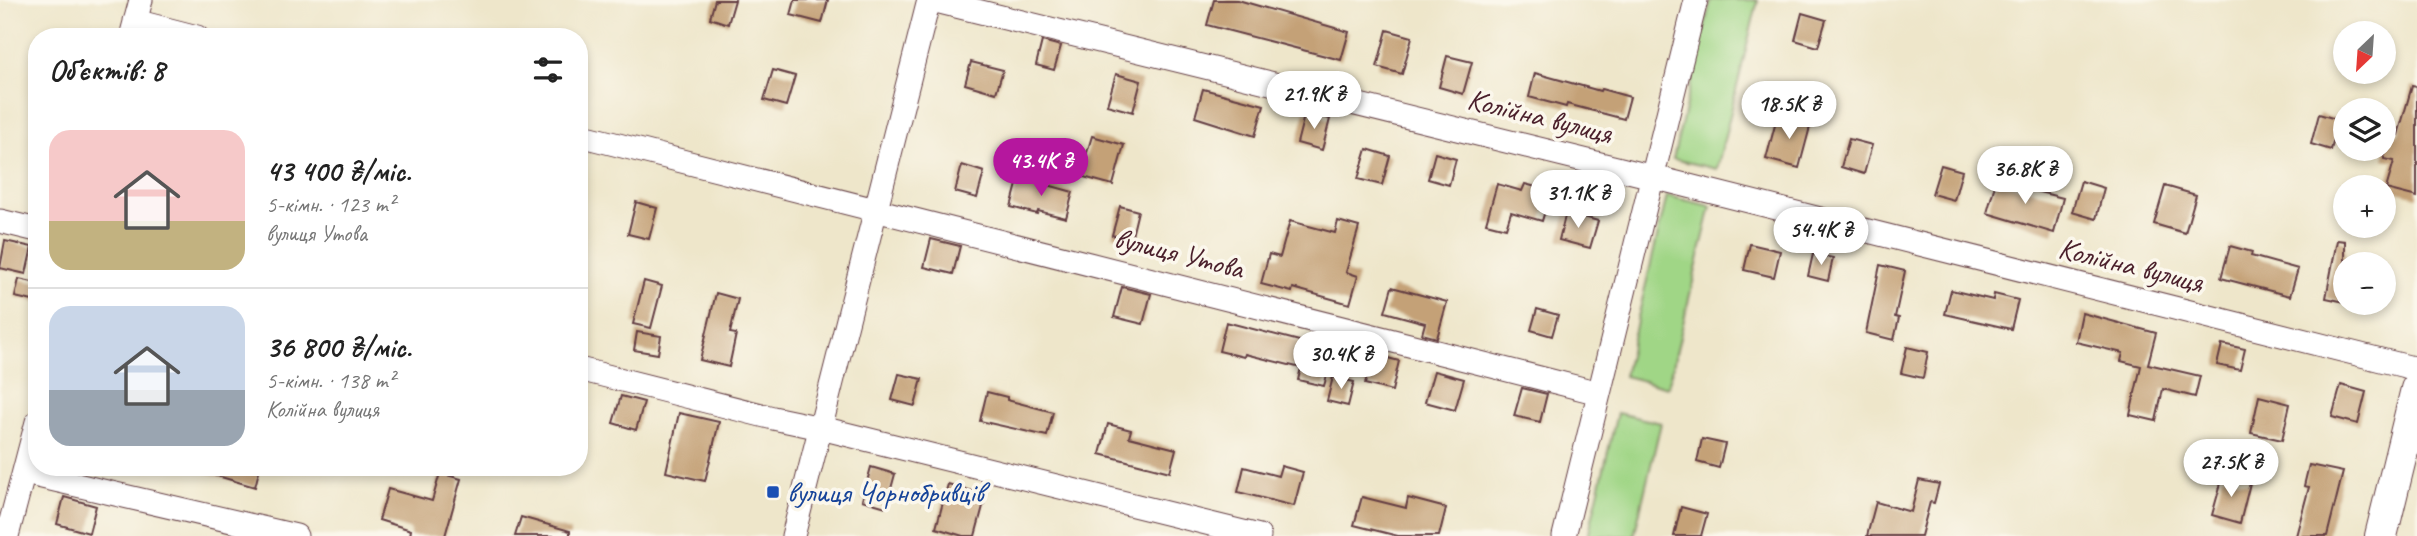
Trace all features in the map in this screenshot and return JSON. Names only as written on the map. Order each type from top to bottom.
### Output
[{"type":"street","name":"Колійна вулиця","points":[[931,0],[1653,177],[2417,369]]},
{"type":"street","points":[[793,536],[931,0]]},
{"type":"street","points":[[1564,536],[1696,0]]},
{"type":"street","points":[[136,19],[166,28]]},
{"type":"street","name":"вулиця Утова","points":[[588,137],[1600,393]]},
{"type":"street","points":[[0,221],[28,228]]},
{"type":"street","points":[[588,371],[1259,536]]},
{"type":"street","points":[[2381,536],[2417,389]]},
{"type":"street","points":[[7,536],[28,457]]},
{"type":"street","points":[[24,473],[28,474]]},
{"type":"street","points":[[37,476],[296,536]]},
{"type":"green space","points":[[1711,0],[1758,0],[1717,169],[1673,159]]},
{"type":"green space","points":[[1667,196],[1711,206],[1668,387],[1624,376]]},
{"type":"green space","points":[[1617,413],[1661,423],[1634,536],[1588,536]]},
{"type":"building","points":[[715,0],[735,0],[728,24],[710,18]]},
{"type":"building","points":[[795,0],[828,0],[822,23],[791,15]]},
{"type":"building","points":[[1214,0],[1238,0],[1349,32],[1341,60],[1207,25]]},
{"type":"building","points":[[1802,13],[1826,20],[1818,47],[1795,40]]},
{"type":"building","points":[[1387,30],[1412,37],[1402,74],[1377,67]]},
{"type":"building","points":[[1042,41],[1061,46],[1054,70],[1036,65]]},
{"type":"building","points":[[1447,56],[1472,62],[1463,94],[1439,87]]},
{"type":"building","points":[[971,62],[1003,70],[996,93],[965,84]]},
{"type":"building","points":[[773,70],[795,76],[786,106],[764,100]]},
{"type":"building","points":[[1535,73],[1630,97],[1624,119],[1529,97]]},
{"type":"building","points":[[1116,74],[1141,81],[1133,112],[1107,105]]},
{"type":"building","points":[[2412,86],[2417,87],[2417,197],[2396,192],[2396,175],[2390,175],[2396,161],[2396,134],[2398,135]]},
{"type":"building","points":[[1203,89],[1264,105],[1255,136],[1195,117]]},
{"type":"building","points":[[1305,112],[1330,119],[1322,150],[1297,143]]},
{"type":"building","points":[[1778,114],[1811,123],[1799,168],[1766,159]]},
{"type":"building","points":[[2319,114],[2333,118],[2331,150],[2311,144]]},
{"type":"building","points":[[1092,136],[1124,145],[1113,185],[1080,176]]},
{"type":"building","points":[[1849,139],[1872,145],[1864,174],[1841,167]]},
{"type":"building","points":[[1367,149],[1390,156],[1382,185],[1358,179]]},
{"type":"building","points":[[1435,153],[1456,159],[1449,185],[1428,179]]},
{"type":"building","points":[[962,165],[984,172],[977,198],[955,192]]},
{"type":"building","points":[[1941,165],[1962,171],[1954,200],[1932,194]]},
{"type":"building","points":[[1019,177],[1073,192],[1066,218],[1011,207]]},
{"type":"building","points":[[1996,181],[2063,198],[2054,233],[1987,213]]},
{"type":"building","points":[[2081,181],[2104,188],[2096,219],[2072,212]]},
{"type":"building","points":[[1497,184],[1522,191],[1525,184],[1551,191],[1542,221],[1511,212],[1506,228],[1486,223]]},
{"type":"building","points":[[2165,186],[2196,195],[2185,233],[2154,224]]},
{"type":"building","points":[[636,202],[657,208],[649,239],[628,234]]},
{"type":"building","points":[[1120,206],[1138,211],[1131,240],[1112,235]]},
{"type":"building","points":[[1566,212],[1598,221],[1590,248],[1559,240]]},
{"type":"building","points":[[1290,221],[1335,233],[1338,221],[1359,227],[1346,272],[1358,276],[1350,304],[1293,288],[1292,292],[1261,284],[1269,254],[1280,257]]},
{"type":"building","points":[[931,239],[960,246],[953,274],[924,267]]},
{"type":"building","points":[[2337,240],[2345,241],[2345,252],[2335,252]]},
{"type":"building","points":[[5,241],[28,246],[26,274],[0,268]]},
{"type":"building","points":[[1750,244],[1780,251],[1774,277],[1744,270]]},
{"type":"building","points":[[2230,246],[2252,252],[2251,256],[2298,269],[2290,296],[2221,278]]},
{"type":"building","points":[[1813,254],[1833,258],[1828,281],[1808,276]]},
{"type":"building","points":[[2333,261],[2333,299],[2326,298]]},
{"type":"building","points":[[1880,265],[1905,271],[1895,317],[1899,318],[1894,340],[1866,333]]},
{"type":"building","points":[[19,279],[28,281],[28,300],[15,297]]},
{"type":"building","points":[[644,281],[662,286],[651,328],[633,324]]},
{"type":"building","points":[[1122,287],[1151,294],[1143,324],[1114,317]]},
{"type":"building","points":[[1392,287],[1447,302],[1437,338],[1422,334],[1425,323],[1385,312]]},
{"type":"building","points":[[1951,290],[1993,300],[1994,294],[2018,300],[2011,329],[1945,314]]},
{"type":"building","points":[[716,293],[738,299],[730,333],[736,334],[729,367],[700,360]]},
{"type":"building","points":[[1537,309],[1558,315],[1552,336],[1531,330]]},
{"type":"building","points":[[2082,313],[2156,333],[2148,364],[2200,376],[2195,397],[2163,389],[2156,421],[2130,415],[2141,366],[2121,361],[2123,353],[2076,342]]},
{"type":"building","points":[[1226,322],[1307,343],[1308,340],[1335,346],[1324,386],[1298,380],[1301,368],[1245,354],[1244,357],[1219,351]]},
{"type":"building","points":[[637,332],[661,336],[658,354],[634,350]]},
{"type":"building","points":[[2222,344],[2245,349],[2240,370],[2217,365]]},
{"type":"building","points":[[1907,347],[1928,352],[1923,378],[1901,373]]},
{"type":"building","points":[[1373,354],[1399,361],[1392,391],[1365,384]]},
{"type":"building","points":[[1434,371],[1464,379],[1455,410],[1425,402]]},
{"type":"building","points":[[899,374],[922,379],[915,406],[892,400]]},
{"type":"building","points":[[1333,377],[1354,382],[1348,406],[1327,401]]},
{"type":"building","points":[[2341,385],[2366,392],[2358,424],[2332,417]]},
{"type":"building","points":[[1522,388],[1547,394],[1540,422],[1514,416]]},
{"type":"building","points":[[987,392],[1053,412],[1047,436],[980,421]]},
{"type":"building","points":[[621,396],[644,402],[636,430],[613,423]]},
{"type":"building","points":[[2259,396],[2290,404],[2282,440],[2251,433]]},
{"type":"building","points":[[679,413],[719,422],[705,481],[666,472]]},
{"type":"building","points":[[1108,424],[1131,430],[1129,437],[1176,449],[1170,472],[1100,454]]},
{"type":"building","points":[[1702,439],[1725,444],[1719,468],[1697,462]]},
{"type":"building","points":[[2309,465],[2343,472],[2327,536],[2296,536],[2309,487],[2304,486]]},
{"type":"building","points":[[1281,466],[1303,472],[1294,506],[1238,492],[1244,467],[1278,476]]},
{"type":"building","points":[[871,467],[895,474],[886,507],[862,500]]},
{"type":"building","points":[[218,476],[258,476],[255,487]]},
{"type":"building","points":[[439,476],[461,479],[445,536],[410,536],[411,530],[379,520],[388,489],[432,501]]},
{"type":"building","points":[[2223,476],[2250,483],[2240,523],[2212,515]]},
{"type":"building","points":[[1919,480],[1939,484],[1934,503],[1930,502],[1921,536],[1867,536],[1876,502],[1911,512]]},
{"type":"building","points":[[948,484],[986,495],[975,536],[963,536],[936,528]]},
{"type":"building","points":[[64,497],[96,506],[89,533],[57,524]]},
{"type":"building","points":[[1362,497],[1406,508],[1408,498],[1446,508],[1439,536],[1398,536],[1354,525]]},
{"type":"building","points":[[1681,507],[1707,514],[1701,536],[1674,536]]},
{"type":"building","points":[[521,517],[570,531],[570,536],[515,536]]},
{"type":"place","name":"вулиця Чорнобривців","points":[[773,492]]}]
